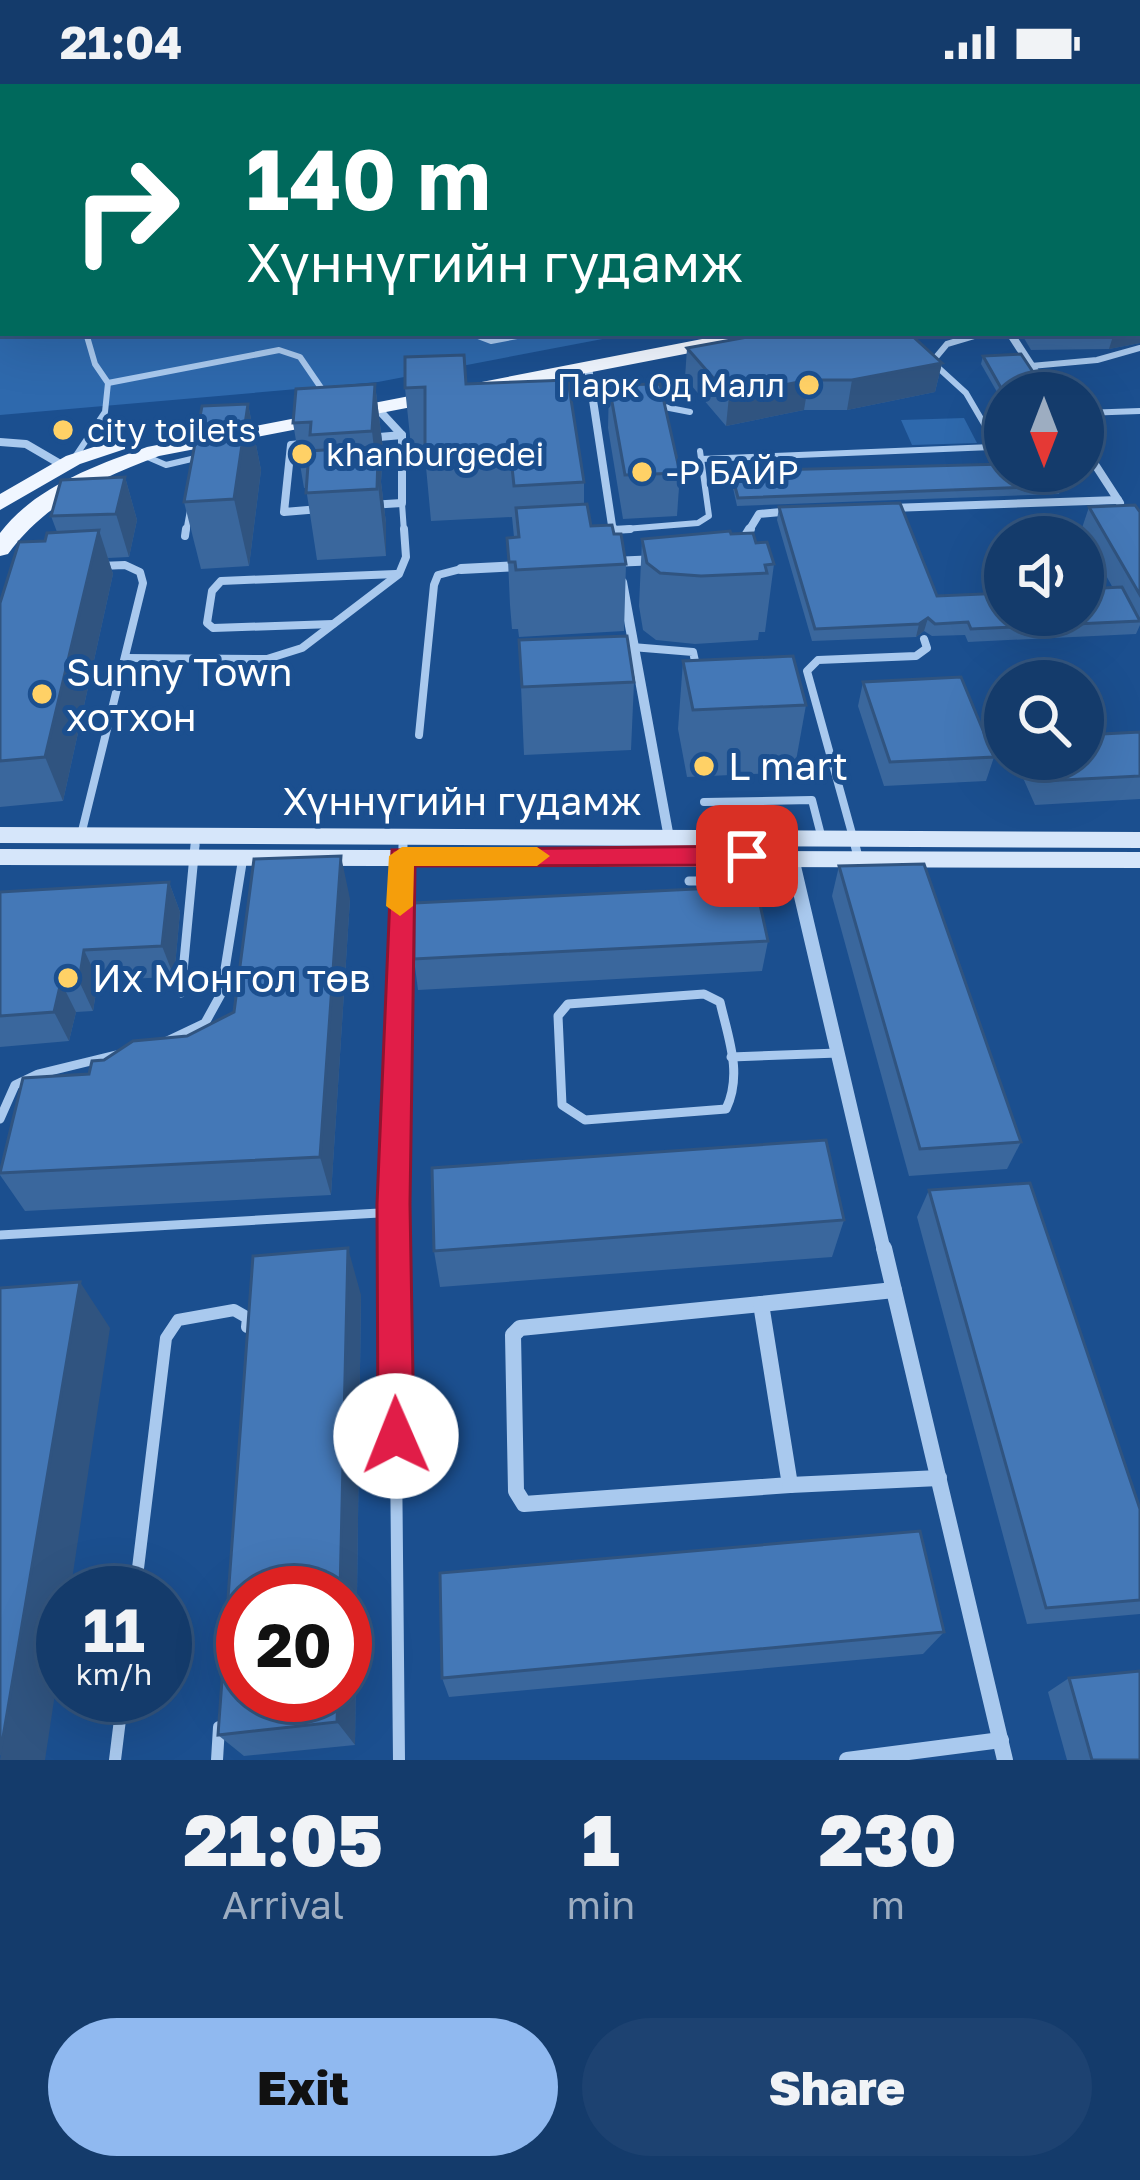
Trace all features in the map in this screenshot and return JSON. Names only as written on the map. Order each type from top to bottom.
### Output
[{"type":"main road","points":[[0,549],[34,511],[58,494],[142,455],[234,442],[601,360],[679,336]]},
{"type":"main road","points":[[0,503],[68,462],[133,440],[331,402],[744,336]]},
{"type":"main road","name":"Хүннүгийн гудамж","points":[[0,835],[81,835],[194,846],[243,857],[669,838],[789,847],[822,839],[856,848],[1140,840]]},
{"type":"main road","name":"Хүннүгийн гудамж","points":[[0,857],[194,846],[789,847],[1140,860]]},
{"type":"street","points":[[1012,336],[1035,372]]},
{"type":"street","points":[[601,360],[594,404],[669,838]]},
{"type":"street","points":[[365,506],[402,502],[402,435],[377,408]]},
{"type":"street","points":[[358,439],[402,435]]},
{"type":"street","points":[[328,508],[284,512],[291,445],[336,441]]},
{"type":"street","points":[[0,442],[26,444],[68,462]]},
{"type":"street","points":[[1104,478],[1129,518]]},
{"type":"street","points":[[868,508],[1118,500]]},
{"type":"street","points":[[728,553],[746,541],[759,514],[801,511]]},
{"type":"street","points":[[596,563],[677,559]]},
{"type":"street","points":[[461,568],[529,566]]},
{"type":"street","points":[[789,847],[1003,1750],[847,1760]]},
{"type":"street","points":[[894,1290],[520,1328],[513,1335],[516,1491],[524,1504],[939,1478]]},
{"type":"street","points":[[761,1304],[790,1485]]},
{"type":"lane","points":[[68,462],[105,412],[108,383],[95,364],[87,336]]},
{"type":"lane","points":[[478,336],[491,341],[517,336]]},
{"type":"lane","points":[[614,530],[698,524],[709,516],[700,455],[992,447],[994,441],[966,393],[932,362],[940,348],[968,336]]},
{"type":"lane","points":[[1031,366],[1097,360],[1140,348]]},
{"type":"lane","points":[[108,383],[279,350],[300,357],[331,402]]},
{"type":"lane","points":[[594,404],[611,404]]},
{"type":"lane","points":[[645,404],[690,412]]},
{"type":"lane","points":[[1104,412],[1140,412]]},
{"type":"lane","points":[[142,455],[166,465],[212,456]]},
{"type":"lane","points":[[196,477],[199,458]]},
{"type":"lane","points":[[185,536],[192,497]]},
{"type":"lane","points":[[124,658],[267,659],[302,648],[399,574],[406,557],[402,502]]},
{"type":"lane","points":[[81,835],[143,583],[140,572],[125,565],[84,567]]},
{"type":"lane","points":[[419,735],[434,585],[438,574],[461,568]]},
{"type":"lane","points":[[333,624],[213,628],[207,623],[212,591],[221,581],[399,574]]},
{"type":"lane","points":[[856,848],[807,671],[818,660],[916,656],[927,648],[924,639]]},
{"type":"lane","points":[[614,648],[692,652],[699,687]]},
{"type":"lane","points":[[704,802],[812,800],[822,839]]},
{"type":"lane","points":[[182,993],[194,846]]},
{"type":"lane","points":[[399,1760],[394,1204],[403,847]]},
{"type":"lane","points":[[0,1119],[15,1085],[38,1074],[163,1042],[206,1023],[221,994],[243,857]]},
{"type":"lane","points":[[689,881],[797,880]]},
{"type":"lane","points":[[704,994],[720,1002],[731,1057],[735,1096],[726,1109],[585,1120],[562,1106],[558,1016],[568,1004],[704,994]]},
{"type":"lane","points":[[731,1057],[838,1053]]},
{"type":"lane","points":[[0,1235],[379,1214],[394,1204]]},
{"type":"lane","points":[[138,1566],[166,1338],[178,1320],[234,1310],[248,1318],[247,1341]]},
{"type":"lane","points":[[116,1760],[120,1722]]},
{"type":"lane","points":[[217,1760],[219,1722]]},
{"type":"shaded area","points":[[0,336],[618,336],[378,382],[0,415]]},
{"type":"shaded area","points":[[964,418],[977,443],[912,445],[901,420]]},
{"type":"building","points":[[753,336],[912,336],[942,363],[729,396],[687,348]]},
{"type":"building","points":[[1021,354],[1033,372],[992,372],[983,356]]},
{"type":"building","points":[[464,355],[466,384],[568,380],[584,482],[514,486],[510,448],[425,451],[425,387],[405,388],[405,357]]},
{"type":"building","points":[[375,384],[372,431],[310,435],[311,422],[293,423],[296,389]]},
{"type":"building","points":[[660,384],[680,473],[625,475],[609,385]]},
{"type":"building","points":[[248,404],[234,499],[184,502],[202,406]]},
{"type":"building","points":[[371,447],[370,457],[378,457],[377,489],[306,493],[309,451]]},
{"type":"building","points":[[984,465],[984,489],[738,498],[731,471]]},
{"type":"building","points":[[125,477],[116,514],[51,516],[61,480]]},
{"type":"building","points":[[900,503],[937,596],[984,594],[984,628],[971,629],[968,622],[935,624],[928,618],[919,624],[815,629],[779,507]]},
{"type":"building","points":[[587,504],[591,526],[612,525],[614,534],[621,534],[626,564],[516,570],[515,562],[509,562],[507,538],[519,537],[516,508]]},
{"type":"building","points":[[1135,505],[1140,512],[1140,595],[1104,533],[1104,516],[1094,516],[1089,507]]},
{"type":"building","points":[[99,530],[45,757],[0,761],[0,603],[19,542],[45,541],[47,533]]},
{"type":"building","points":[[753,533],[756,543],[767,542],[774,564],[765,565],[767,573],[660,573],[647,563],[642,539]]},
{"type":"building","points":[[1122,587],[1140,621],[1104,623],[1104,588]]},
{"type":"building","points":[[627,636],[634,682],[522,687],[519,640]]},
{"type":"building","points":[[793,656],[806,705],[693,710],[683,661]]},
{"type":"building","points":[[961,677],[984,733],[984,757],[890,762],[863,682]]},
{"type":"building","points":[[1140,732],[1140,776],[1104,778],[1104,734]]},
{"type":"building","points":[[341,856],[320,1157],[0,1173],[23,1078],[89,1074],[92,1061],[104,1060],[133,1041],[187,1036],[234,1012],[254,859]]},
{"type":"building","points":[[924,864],[1021,1142],[920,1149],[839,866]]},
{"type":"building","points":[[169,882],[162,946],[84,950],[79,981],[61,982],[54,1012],[0,1016],[0,892]]},
{"type":"building","points":[[756,886],[768,941],[414,959],[414,903]]},
{"type":"building","points":[[826,1140],[844,1220],[434,1251],[432,1168]]},
{"type":"building","points":[[1030,1183],[1140,1509],[1140,1600],[1046,1608],[929,1190]]},
{"type":"building","points":[[348,1248],[341,1566],[230,1566],[253,1256]]},
{"type":"building","points":[[80,1282],[0,1755],[0,1288]]},
{"type":"building","points":[[920,1531],[944,1632],[442,1678],[440,1573]]},
{"type":"building","points":[[1140,1671],[1140,1760],[1092,1760],[1069,1678]]},
{"type":"building","points":[[219,1722],[337,1722],[218,1735]]},
{"type":"slow traffic","points":[[400,906],[402,856],[537,856]]},
{"type":"place","name":"Парк Од Малл","points":[[809,385]]},
{"type":"place","name":"city toilets","points":[[63,430]]},
{"type":"place","name":"khanburgedei","points":[[302,454]]},
{"type":"place","name":"-Р БАЙР","points":[[642,472]]},
{"type":"place","name":"Sunny Town хотхон","points":[[42,694]]},
{"type":"place","name":"L mart","points":[[704,766]]},
{"type":"place","name":"Их Монгол төв","points":[[68,978]]},
{"type":"route","points":[[396,1436],[394,1204],[402,856],[747,856]]}]
